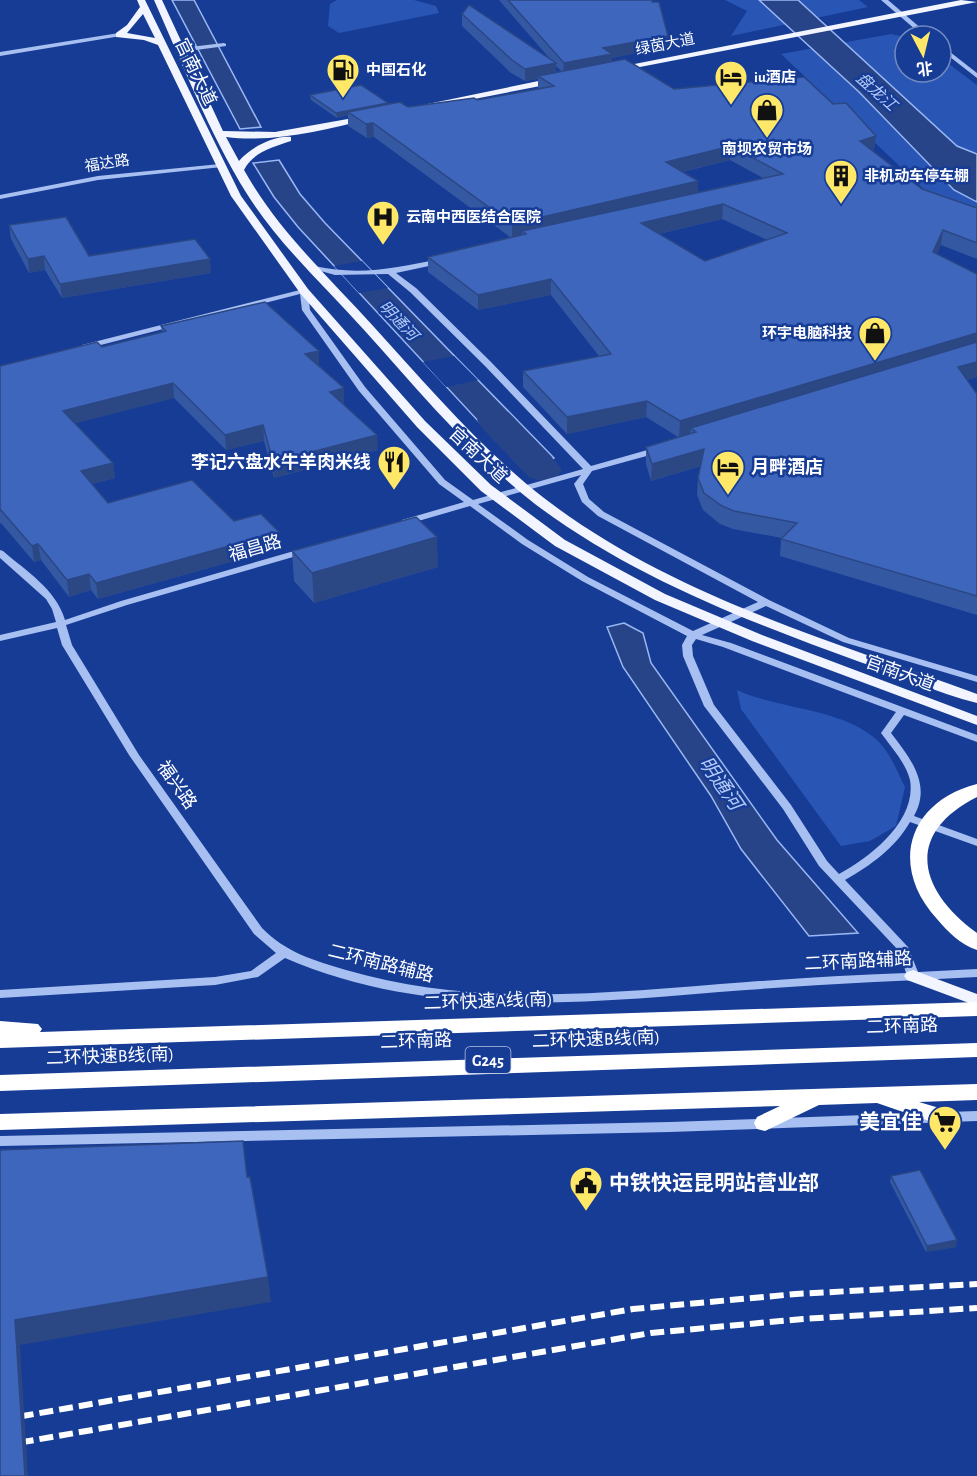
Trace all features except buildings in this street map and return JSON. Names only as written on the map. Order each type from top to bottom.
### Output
[{"type":"highway","points":[[977,790],[956,799],[928,822],[920,836],[917,851],[922,882],[930,898],[956,928],[977,944]]},
{"type":"highway","name":"二环快速A线(南)","points":[[0,1041],[977,1009]]},
{"type":"highway","points":[[0,1028],[201,1033]]},
{"type":"highway","name":"二环快速B线(南)","points":[[0,1083],[977,1050]]},
{"type":"highway","points":[[0,1122],[977,1092]]},
{"type":"highway","points":[[873,1095],[938,1116]]},
{"type":"highway","points":[[765,1123],[818,1097]]},
{"type":"main road","name":"官南大道","points":[[158,0],[220,134],[262,209],[448,419],[498,468],[564,520],[654,572],[741,610],[977,699]]},
{"type":"main road","name":"绿茵大道","points":[[601,75],[905,17],[974,0]]},
{"type":"main road","name":"官南大道","points":[[143,4],[236,196],[304,291],[421,424],[471,475],[520,515],[582,556],[660,597],[722,625],[977,721]]},
{"type":"main road","points":[[118,35],[130,27],[143,4]]},
{"type":"main road","name":"绿茵大道","points":[[905,17],[977,6]]},
{"type":"main road","points":[[118,35],[145,37],[161,43]]},
{"type":"main road","points":[[412,111],[569,81]]},
{"type":"main road","points":[[220,134],[251,136],[378,118],[293,137],[263,147],[247,157],[239,170]]},
{"type":"main road","points":[[913,976],[977,1000]]},
{"type":"main road","name":"二环南路","points":[[0,1047],[977,1015]]},
{"type":"main road","name":"二环南路","points":[[0,1077],[977,1045]]},
{"type":"street","points":[[884,0],[913,24]]},
{"type":"street","points":[[0,54],[118,35]]},
{"type":"street","points":[[181,50],[224,45]]},
{"type":"street","points":[[953,57],[977,76]]},
{"type":"street","name":"福达路","points":[[0,197],[98,178],[220,166]]},
{"type":"street","points":[[314,268],[335,273],[377,273],[451,258]]},
{"type":"street","points":[[390,272],[413,290],[489,364],[589,470]]},
{"type":"street","points":[[78,348],[304,291],[306,310],[362,389],[442,482],[467,502],[585,579],[693,635],[727,645],[977,739]]},
{"type":"street","points":[[397,524],[467,502],[663,449]]},
{"type":"street","points":[[589,470],[578,484],[585,500],[601,514],[766,602],[846,640],[977,679]]},
{"type":"street","name":"福昌路","points":[[0,638],[60,624],[123,603],[318,547]]},
{"type":"street","name":"福兴路","points":[[0,553],[42,588],[57,609],[67,645],[134,755],[258,931],[282,954]]},
{"type":"street","points":[[766,602],[693,635],[687,645],[688,656],[709,706],[787,807],[823,863],[904,950],[913,976]]},
{"type":"street","points":[[838,879],[857,870],[898,834],[915,803],[915,780],[903,756],[886,733],[902,711]]},
{"type":"street","points":[[907,817],[977,843]]},
{"type":"street","points":[[0,994],[215,981],[254,974],[282,954]]},
{"type":"street","name":"二环南路辅路","points":[[282,954],[340,974],[408,992],[490,1000],[599,997],[977,973]]},
{"type":"street","points":[[0,1141],[977,1116]]},
{"type":"shaded area","points":[[337,0],[414,0],[436,6],[439,13],[339,33],[328,26],[330,4]]},
{"type":"shaded area","points":[[725,0],[859,0],[868,7],[731,36],[747,11]]},
{"type":"shaded area","points":[[891,34],[893,34],[893,84],[953,84],[953,67],[977,85],[977,216],[927,192],[781,54]]},
{"type":"shaded area","points":[[737,690],[754,697],[849,722],[879,742],[890,757],[905,787],[896,826],[870,841],[841,846],[741,709]]},
{"type":"water","points":[[172,0],[194,0],[261,127],[240,129]]},
{"type":"water","name":"盘龙江","points":[[759,0],[798,0],[957,146],[977,154],[977,202],[954,190],[859,92]]},
{"type":"water","points":[[279,160],[300,194],[325,223],[554,458],[538,466],[520,466],[298,227],[274,197],[253,163]]},
{"type":"water","points":[[624,623],[643,633],[651,663],[777,840],[858,933],[809,936],[741,849],[711,796],[623,667],[607,627]]},
{"type":"pier","points":[[362,261],[388,288],[359,293],[334,266]]},
{"type":"pier","points":[[454,356],[478,380],[446,387],[423,362]]},
{"type":"waterway","name":"明通河","points":[[495,420],[543,470]]},
{"type":"railway","points":[[0,1420],[633,1309],[796,1294],[977,1284]]},
{"type":"railway","points":[[0,1446],[651,1333],[803,1319],[977,1308]]},
{"type":"place","name":"中国石化","points":[[343,99]]},
{"type":"place","name":"iu酒店","points":[[731,106]]},
{"type":"place","name":"南坝农贸市场","points":[[767,139]]},
{"type":"place","name":"非机动车停车棚","points":[[841,205]]},
{"type":"place","name":"云南中西医结合医院","points":[[383,246]]},
{"type":"place","name":"环宇电脑科技","points":[[875,362]]},
{"type":"place","name":"李记六盘水牛羊肉米线","points":[[394,491]]},
{"type":"place","name":"月畔酒店","points":[[728,496]]},
{"type":"place","name":"美宜佳","points":[[945,1151]]},
{"type":"place","name":"中铁快运昆明站营业部","points":[[586,1212]]}]
